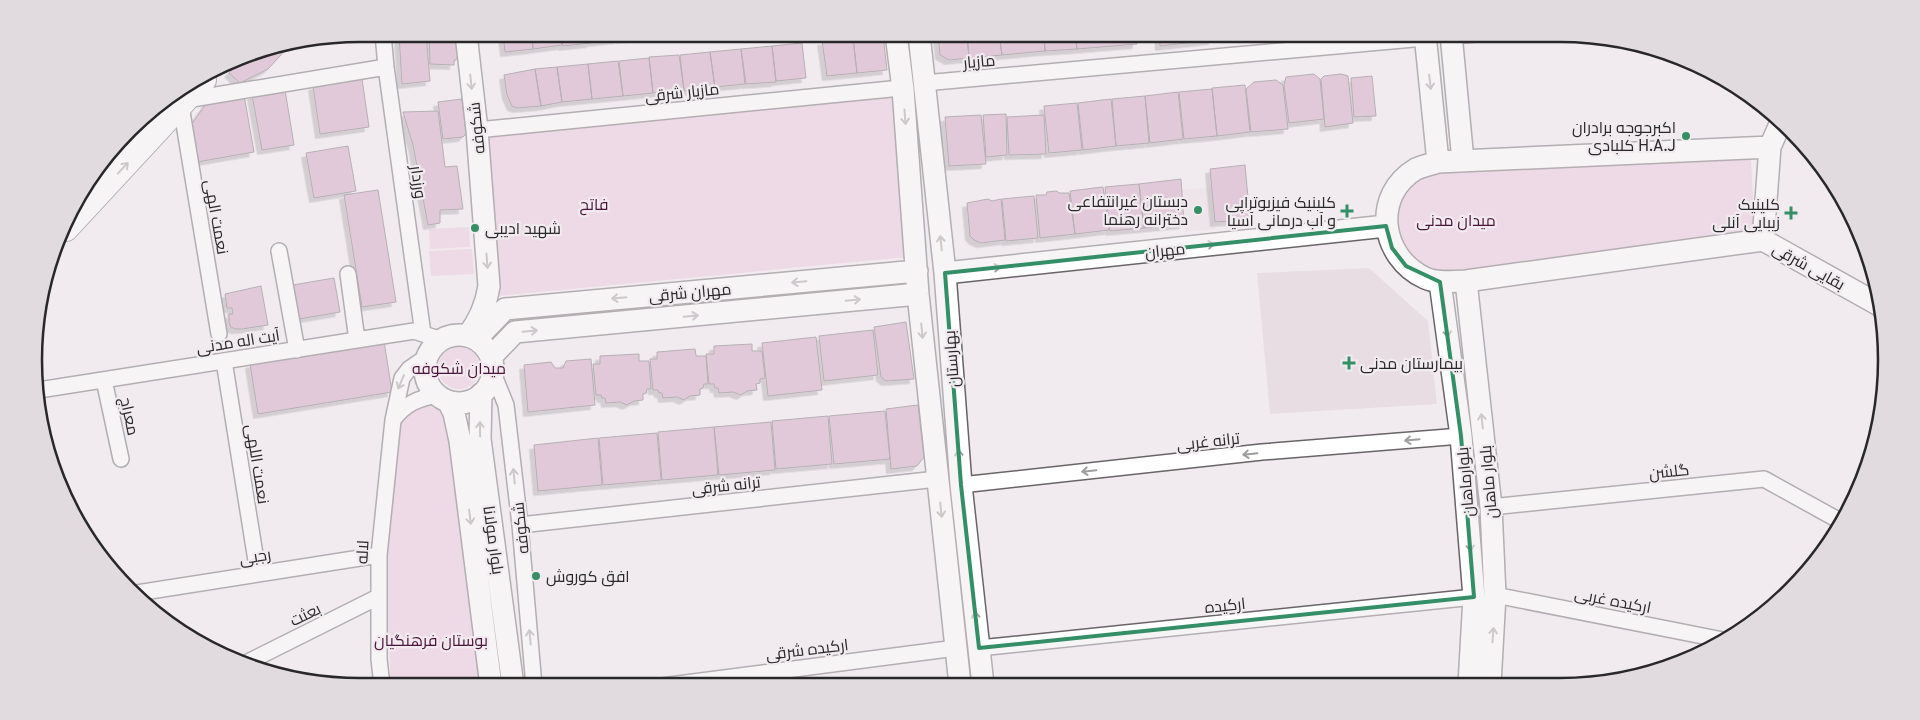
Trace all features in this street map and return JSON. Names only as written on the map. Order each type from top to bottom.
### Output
[{"type":"main road","name":"شکوفه","points":[[467,42],[477,130],[489,286],[485,306],[472,337]]},
{"type":"main road","name":"بهارستان","points":[[897,42],[918,294],[959,678]]},
{"type":"main road","name":"بهارستان","points":[[920,42],[944,273],[961,485],[983,678]]},
{"type":"main road","points":[[1426,42],[1438,162]]},
{"type":"main road","points":[[1452,42],[1463,161]]},
{"type":"main road","points":[[75,220],[197,87]]},
{"type":"main road","points":[[1770,147],[1438,162],[1417,169],[1400,184],[1389,204],[1386,226],[1392,248],[1406,266],[1425,278],[1440,282],[1466,281],[1763,240],[1770,147],[1778,129]]},
{"type":"main road","name":"مهران","points":[[944,273],[1386,226]]},
{"type":"main road","name":"بقایى شرقی","points":[[1763,240],[1872,301]]},
{"type":"main road","name":"مهران شرقی","points":[[472,337],[505,309],[917,271]]},
{"type":"main road","name":"بلوار ماهان","points":[[1466,281],[1491,507],[1485,596],[1490,678]]},
{"type":"main road","name":"بلوارماهان","points":[[1440,282],[1485,596],[1470,678]]},
{"type":"main road","name":"مهران شرقی","points":[[492,365],[515,332],[918,294]]},
{"type":"main road","points":[[458,335],[472,337],[482,344],[492,365],[487,388],[475,398],[462,402],[443,398],[429,384],[426,377],[426,363],[435,345],[432,337],[458,335]]},
{"type":"main road","name":"بلوار مولانا","points":[[481,394],[480,439],[512,678]]},
{"type":"main road","name":"بلوار مولانا","points":[[443,398],[454,413],[460,441],[490,678]]},
{"type":"street","name":"ورزدار","points":[[384,42],[386,67],[432,337]]},
{"type":"street","name":"مازیار","points":[[924,83],[1361,42]]},
{"type":"street","points":[[183,103],[386,67]]},
{"type":"street","name":"مازیار شرقی","points":[[477,130],[891,89]]},
{"type":"street","name":"نعمت الهی","points":[[183,103],[219,334]]},
{"type":"street","points":[[279,251],[296,350]]},
{"type":"street","points":[[348,274],[357,340]]},
{"type":"street","name":"آیت اله مدنی","points":[[44,389],[414,331],[432,337]]},
{"type":"street","name":"لاله","points":[[381,678],[379,659],[378,555],[392,420],[402,378],[409,369],[428,356]]},
{"type":"street","name":"نعمت اللهی","points":[[224,361],[258,573]]},
{"type":"street","name":"شکوفه","points":[[492,365],[506,405],[520,525],[533,678]]},
{"type":"street","name":"معراج","points":[[104,380],[121,459]]},
{"type":"street","points":[[392,420],[402,409],[414,401],[443,398]]},
{"type":"street","name":"ترانه غربی","points":[[961,485],[1262,452],[1461,436]]},
{"type":"street","name":"ترانه شرقی","points":[[520,525],[937,479]]},
{"type":"street","name":"گلشن","points":[[1491,507],[1764,479],[1835,518]]},
{"type":"street","name":"رجبی","points":[[144,593],[378,555]]},
{"type":"street","name":"ارکیده غربی","points":[[1485,596],[1713,638]]},
{"type":"street","name":"ارکیده","points":[[980,648],[1485,596]]},
{"type":"street","name":"بعثت","points":[[254,659],[378,597]]},
{"type":"street","name":"ارکیده شرقی","points":[[724,678],[956,648]]},
{"type":"highlighted area","points":[[1386,226],[1392,248],[1406,266],[1440,282],[1461,436],[1474,597],[979,648],[961,485],[945,273]]},
{"type":"shaded area","name":"دبستان غیرانتفاعی دخترانه رهنما","points":[[1212,187],[1215,229],[1185,232],[1181,190]]},
{"type":"shaded area","name":"بیمارستان مدنی","points":[[1369,268],[1428,321],[1437,404],[1270,414],[1257,273]]},
{"type":"green space","name":"فاتح","points":[[896,94],[907,257],[498,296],[480,132]]},
{"type":"green space","name":"میدان مدنی","points":[[1751,159],[1755,232],[1451,274],[1430,270],[1416,264],[1406,253],[1397,235],[1395,214],[1397,204],[1407,187],[1424,177],[1457,167]]},
{"type":"green space","points":[[469,227],[470,247],[430,249],[429,229]]},
{"type":"green space","points":[[472,249],[474,274],[431,276],[429,251]]},
{"type":"green space","name":"میدان شکوفه","points":[[463,347],[471,350],[477,356],[480,368],[477,380],[471,386],[455,389],[447,386],[441,380],[438,364],[441,356],[447,350]]},
{"type":"green space","name":"بوستان فرهنگیان","points":[[426,405],[437,409],[449,420],[460,511],[465,575],[480,678],[391,678],[386,592],[391,491],[396,429],[412,406]]},
{"type":"building","points":[[399,42],[427,42],[430,81],[402,84]]},
{"type":"building","points":[[429,42],[461,42],[460,56],[454,61],[454,65],[430,64]]},
{"type":"building","points":[[504,42],[533,42],[533,49],[505,52]]},
{"type":"building","points":[[533,42],[561,42],[562,45],[533,49]]},
{"type":"building","points":[[562,42],[591,42],[591,43],[563,46]]},
{"type":"building","points":[[822,42],[853,42],[857,73],[827,76]]},
{"type":"building","points":[[853,42],[884,42],[887,70],[857,73]]},
{"type":"building","points":[[939,42],[968,42],[969,58],[949,60],[940,55]]},
{"type":"building","points":[[968,42],[1000,42],[1002,55],[969,58]]},
{"type":"building","points":[[1000,42],[1044,42],[1045,51],[1002,55]]},
{"type":"building","points":[[1044,42],[1076,42],[1077,49],[1045,51]]},
{"type":"building","points":[[1076,42],[1137,42],[1137,44],[1077,49]]},
{"type":"building","points":[[1160,42],[1195,42],[1160,46]]},
{"type":"building","points":[[802,43],[806,78],[776,81],[772,46]]},
{"type":"building","points":[[772,46],[776,82],[746,84],[741,49]]},
{"type":"building","points":[[741,49],[745,84],[715,87],[710,52]]},
{"type":"building","points":[[284,52],[268,69],[240,83],[229,73],[232,70],[258,59]]},
{"type":"building","points":[[710,52],[715,88],[684,91],[680,55]]},
{"type":"building","points":[[679,55],[684,90],[653,93],[649,57]]},
{"type":"building","points":[[649,58],[653,93],[623,96],[619,61]]},
{"type":"building","points":[[618,61],[623,96],[592,99],[588,64]]},
{"type":"building","points":[[588,64],[592,99],[562,102],[557,67]]},
{"type":"building","points":[[557,67],[562,102],[541,106],[535,69]]},
{"type":"building","points":[[535,69],[541,106],[517,108],[512,106],[507,95],[504,75]]},
{"type":"building","points":[[1314,74],[1320,79],[1324,119],[1289,123],[1284,85],[1286,77]]},
{"type":"building","points":[[1341,74],[1348,76],[1353,123],[1325,127],[1321,79],[1324,76]]},
{"type":"building","points":[[1372,76],[1376,116],[1354,117],[1351,78]]},
{"type":"building","points":[[362,79],[369,127],[320,134],[313,86]]},
{"type":"building","points":[[1276,80],[1283,85],[1288,129],[1251,132],[1246,89],[1254,82]]},
{"type":"building","points":[[1245,85],[1250,132],[1217,136],[1212,88]]},
{"type":"building","points":[[1212,89],[1217,136],[1184,139],[1179,92]]},
{"type":"building","points":[[285,90],[294,145],[262,150],[252,95]]},
{"type":"building","points":[[1178,92],[1183,139],[1150,143],[1145,96]]},
{"type":"building","points":[[244,95],[254,152],[197,162],[191,125],[208,101]]},
{"type":"building","points":[[1145,96],[1149,143],[1116,146],[1112,99]]},
{"type":"building","points":[[462,99],[466,134],[463,137],[443,139],[438,102]]},
{"type":"building","points":[[1111,99],[1116,146],[1083,150],[1078,103]]},
{"type":"building","points":[[1077,103],[1082,150],[1049,153],[1044,106]]},
{"type":"building","points":[[438,111],[445,167],[457,166],[463,209],[440,210],[440,223],[428,225],[413,145],[403,112]]},
{"type":"building","points":[[1006,114],[1007,155],[986,157],[983,115]]},
{"type":"building","points":[[981,115],[986,164],[949,166],[945,117]]},
{"type":"building","points":[[1044,115],[1046,154],[1009,155],[1007,117]]},
{"type":"building","points":[[348,146],[356,191],[314,198],[306,153]]},
{"type":"building","points":[[1245,165],[1250,220],[1215,222],[1210,169]]},
{"type":"building","points":[[1181,179],[1184,224],[1144,228],[1139,184]]},
{"type":"building","points":[[1139,184],[1144,228],[1110,231],[1105,187]]},
{"type":"building","points":[[1103,187],[1109,230],[1075,234],[1070,191]]},
{"type":"building","points":[[378,190],[396,302],[362,307],[344,195]]},
{"type":"building","points":[[1057,191],[1059,193],[1069,193],[1075,234],[1040,238],[1036,195],[1046,195],[1047,192]]},
{"type":"building","points":[[1034,196],[1038,238],[1006,241],[1002,199]]},
{"type":"building","points":[[988,199],[992,201],[1001,199],[1005,240],[981,243],[970,236],[967,203]]},
{"type":"building","points":[[334,278],[340,312],[299,319],[293,285]]},
{"type":"building","points":[[261,286],[268,325],[242,329],[231,327],[229,314],[233,314],[232,308],[227,308],[225,294]]},
{"type":"building","points":[[906,322],[914,379],[886,381],[881,377],[874,327]]},
{"type":"building","points":[[873,330],[878,375],[824,381],[819,336]]},
{"type":"building","points":[[816,337],[822,390],[768,396],[762,343]]},
{"type":"building","points":[[384,341],[392,392],[258,414],[250,364]]},
{"type":"building","points":[[752,344],[752,351],[762,351],[765,378],[760,379],[760,383],[756,384],[757,390],[747,391],[741,395],[733,392],[719,393],[718,388],[715,388],[714,384],[709,384],[706,354],[714,354],[714,346]]},
{"type":"building","points":[[695,349],[696,356],[706,356],[708,384],[704,384],[703,388],[700,389],[700,395],[690,396],[684,400],[677,397],[663,398],[662,393],[659,393],[658,390],[653,390],[650,359],[657,359],[657,352]]},
{"type":"building","points":[[639,354],[639,361],[649,361],[651,389],[647,389],[646,393],[643,394],[643,400],[634,401],[627,405],[620,402],[606,403],[605,398],[602,398],[601,395],[596,395],[593,364],[600,364],[600,356]]},
{"type":"building","points":[[591,359],[595,405],[528,412],[524,365],[551,362],[555,368],[563,368],[566,361]]},
{"type":"building","points":[[918,405],[924,457],[917,466],[891,469],[886,409]]},
{"type":"building","points":[[885,411],[890,459],[834,464],[829,416]]},
{"type":"building","points":[[828,416],[832,464],[776,469],[772,421]]},
{"type":"building","points":[[771,422],[775,470],[719,475],[714,427]]},
{"type":"building","points":[[714,427],[718,475],[662,480],[658,432]]},
{"type":"building","points":[[657,433],[661,480],[603,485],[599,438]]},
{"type":"building","points":[[598,438],[602,485],[538,491],[534,445]]},
{"type":"place","name":"اکبرجوجه برادران کلبادی H.A.J","points":[[1686,136]]},
{"type":"place","name":"دبستان غیرانتفاعی دخترانه رهنما","points":[[1198,210]]},
{"type":"place","name":"کلینیک فیزیوتراپی و آب درمانی آسیا","points":[[1347,211]]},
{"type":"place","name":"کلینیک زیبایی آنلی","points":[[1791,213]]},
{"type":"place","name":"شهید ادیبی","points":[[475,228]]},
{"type":"place","name":"بیمارستان مدنی","points":[[1349,363]]},
{"type":"place","name":"افق کوروش","points":[[536,576]]}]
